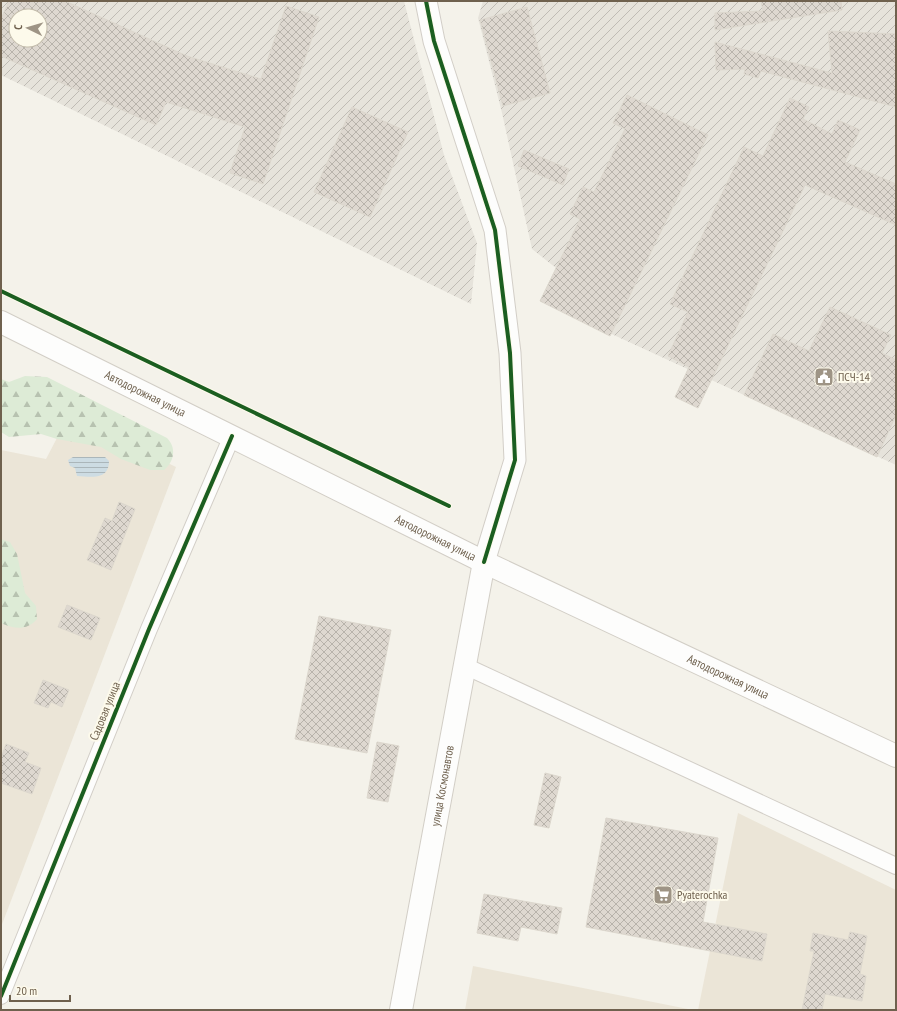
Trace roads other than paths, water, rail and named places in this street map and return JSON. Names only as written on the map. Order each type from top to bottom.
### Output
[{"type":"main road","name":"Автодорожная улица","points":[[1,322],[484,562],[896,756]]},
{"type":"main road","name":"улица Космонавтов","points":[[401,1010],[484,562]]},
{"type":"street","points":[[426,1],[434,41],[496,230],[510,353],[514,460],[484,562]]},
{"type":"street","name":"Садовая улица","points":[[1,996],[149,628],[232,436]]},
{"type":"street","points":[[465,666],[896,866]]},
{"type":"place","name":"ПСЧ-14","points":[[824,377]]},
{"type":"place","name":"Pyaterochka","points":[[663,895]]}]
